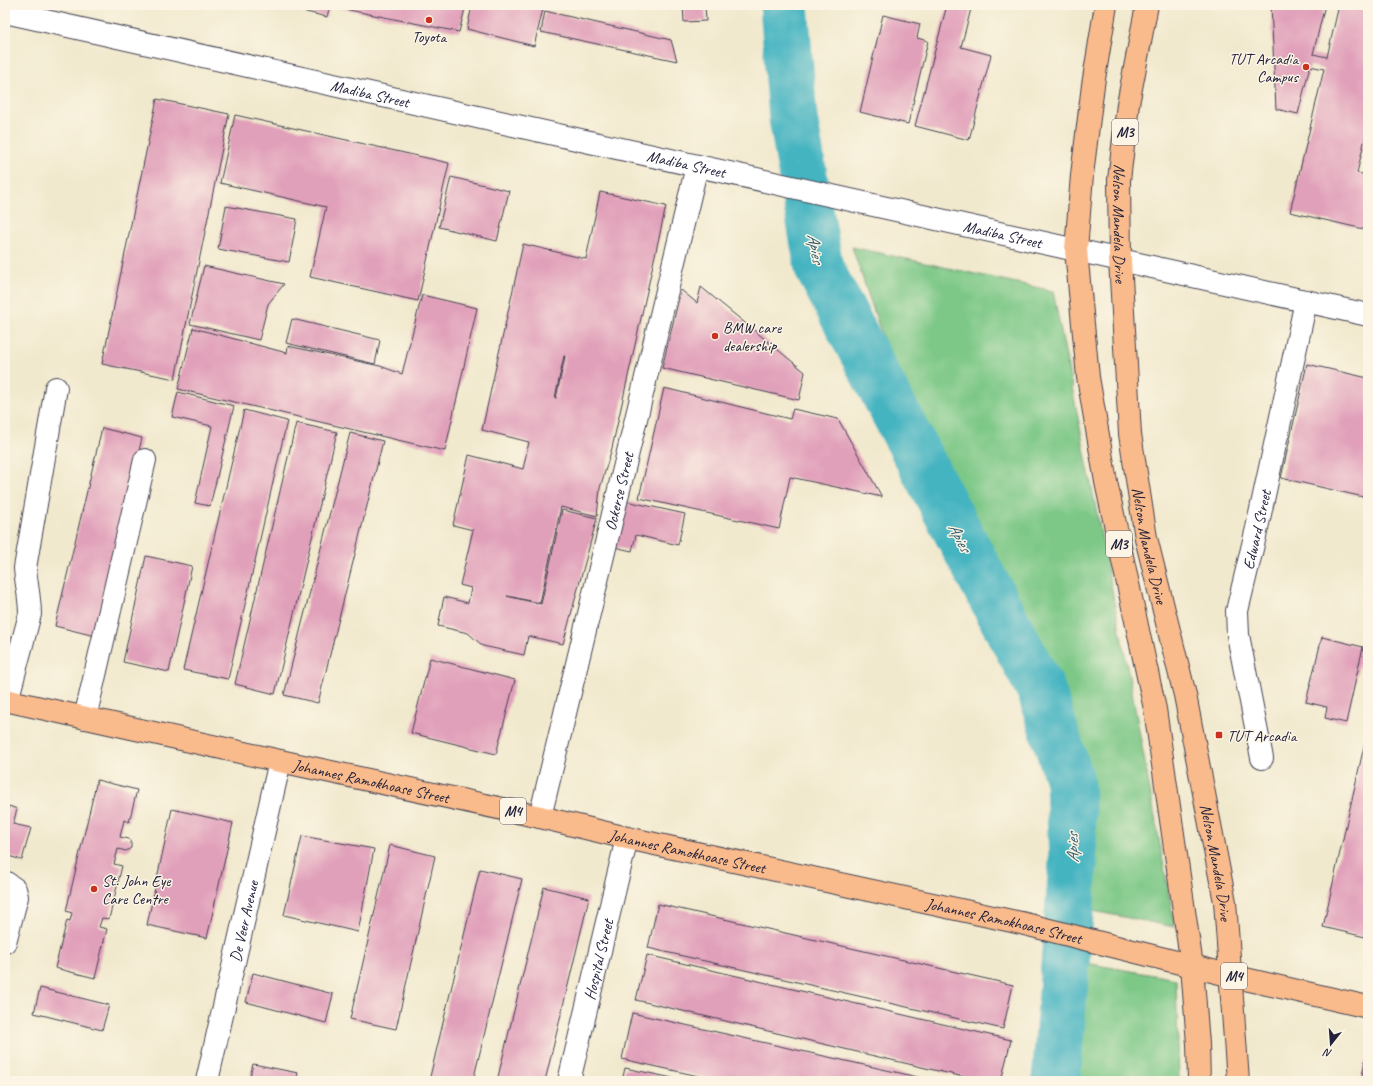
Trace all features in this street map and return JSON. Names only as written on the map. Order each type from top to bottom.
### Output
[{"type":"main road","name":"Nelson Mandela Drive","points":[[1106,5],[1093,85],[1082,175],[1076,250],[1088,377],[1106,482],[1155,709],[1192,966],[1199,1081]]},
{"type":"main road","name":"Nelson Mandela Drive","points":[[1147,5],[1128,104],[1120,173],[1120,260],[1130,434],[1146,538],[1185,695],[1225,902],[1232,976],[1238,1081]]},
{"type":"main road","name":"Johannes Ramokhoase Street","points":[[6,700],[540,817],[627,838],[1021,923],[1232,976],[1368,1007]]},
{"type":"street","name":"Madiba Street","points":[[5,12],[1368,315]]},
{"type":"street","name":"Ockerse Street","points":[[540,817],[697,166]]},
{"type":"street","name":"Edward Street","points":[[1262,758],[1238,634],[1236,611],[1257,528],[1306,301]]},
{"type":"street","points":[[6,700],[30,614],[30,600],[25,568],[56,388]]},
{"type":"street","points":[[85,718],[144,460]]},
{"type":"street","name":"De Veer Avenue","points":[[207,1081],[280,761]]},
{"type":"street","name":"Hospital Street","points":[[570,1081],[627,838]]},
{"type":"street","points":[[5,882],[15,889],[17,897],[5,942]]},
{"type":"green space","points":[[852,247],[1053,291],[1130,681],[1175,927],[1088,910],[1091,822],[1060,704],[1001,575],[912,423]]},
{"type":"green space","points":[[1080,962],[1176,979],[1179,1081],[1072,1081]]},
{"type":"building","points":[[277,5],[330,5],[327,17]]},
{"type":"building","name":"Toyota","points":[[334,5],[466,5],[459,32],[334,7]]},
{"type":"building","points":[[472,5],[544,5],[534,46],[467,29]]},
{"type":"building","points":[[683,5],[705,5],[706,21],[684,22]]},
{"type":"building","points":[[947,5],[972,5],[961,47],[991,55],[969,140],[915,126]]},
{"type":"building","name":"TUT Arcadia Campus","points":[[1271,5],[1325,5],[1313,54],[1327,57],[1339,5],[1368,5],[1368,125],[1357,173],[1368,175],[1368,230],[1290,212],[1324,69],[1310,66],[1298,114],[1276,109]]},
{"type":"building","points":[[545,11],[671,40],[677,61],[541,32]]},
{"type":"building","points":[[883,15],[920,24],[917,38],[928,41],[908,124],[860,112]]},
{"type":"building","points":[[157,99],[229,114],[175,379],[102,364]]},
{"type":"building","points":[[235,115],[449,163],[418,301],[310,277],[326,207],[220,183]]},
{"type":"building","points":[[451,177],[509,191],[497,241],[439,227]]},
{"type":"building","points":[[600,192],[666,206],[612,448],[600,488],[597,516],[561,507],[540,603],[507,596],[541,604],[562,510],[597,518],[563,644],[528,636],[524,655],[483,646],[468,633],[438,626],[444,597],[468,603],[471,588],[460,585],[473,530],[453,525],[469,455],[523,469],[529,442],[482,430],[523,244],[586,259]],"holes":[[[564,356],[556,398],[555,398]]]},
{"type":"building","points":[[226,206],[297,219],[289,262],[218,249]]},
{"type":"building","points":[[204,266],[284,284],[268,304],[259,340],[190,324]]},
{"type":"building","name":"BMW care dealership","points":[[701,287],[805,372],[799,400],[662,368],[681,290],[697,303]]},
{"type":"building","points":[[422,295],[477,308],[445,451],[178,389],[193,328],[287,353],[288,346],[380,366],[402,374]]},
{"type":"building","points":[[292,319],[380,340],[375,364],[286,343]]},
{"type":"building","points":[[1307,364],[1368,378],[1368,498],[1281,478]]},
{"type":"building","points":[[664,388],[790,419],[793,409],[838,419],[882,497],[790,477],[779,529],[639,498]]},
{"type":"building","points":[[178,392],[234,406],[210,506],[195,503],[212,426],[172,417]]},
{"type":"building","points":[[244,410],[287,421],[228,679],[183,670]]},
{"type":"building","points":[[296,423],[337,432],[275,694],[235,684]]},
{"type":"building","points":[[102,428],[142,438],[95,636],[55,626]]},
{"type":"building","points":[[350,433],[383,441],[318,703],[284,695]]},
{"type":"building","points":[[626,501],[685,514],[678,545],[636,535],[632,551],[614,547]]},
{"type":"building","points":[[146,556],[192,566],[169,672],[123,662]]},
{"type":"building","points":[[1322,637],[1363,647],[1346,723],[1325,718],[1327,707],[1306,702]]},
{"type":"building","points":[[430,658],[515,680],[496,754],[411,733]]},
{"type":"building","points":[[1367,733],[1368,923],[1365,937],[1323,927]]},
{"type":"building","name":"St. John Eye Care Centre","points":[[97,780],[137,790],[129,822],[124,820],[120,837],[129,839],[131,842],[131,848],[126,851],[118,849],[114,864],[122,866],[109,919],[102,918],[99,927],[107,929],[95,978],[55,968],[67,920],[70,921],[72,913],[66,911]]},
{"type":"building","points":[[9,806],[17,809],[13,824],[31,828],[22,860],[5,855],[5,820]]},
{"type":"building","points":[[172,809],[233,823],[207,938],[147,925]]},
{"type":"building","points":[[302,836],[374,849],[358,932],[284,915]]},
{"type":"building","points":[[390,845],[435,856],[396,1029],[350,1019]]},
{"type":"building","points":[[480,869],[522,879],[473,1081],[429,1081]]},
{"type":"building","points":[[544,887],[589,898],[545,1081],[497,1081]]},
{"type":"building","points":[[658,904],[1013,985],[1003,1029],[648,948]]},
{"type":"building","points":[[647,955],[1011,1040],[1001,1081],[981,1081],[636,1000]]},
{"type":"building","points":[[253,973],[333,994],[326,1023],[246,1002]]},
{"type":"building","points":[[40,988],[109,1005],[102,1030],[34,1013]]},
{"type":"building","points":[[632,1013],[931,1081],[721,1081],[622,1059]]},
{"type":"building","points":[[1365,1061],[1368,1062],[1368,1081],[1361,1081]]},
{"type":"building","points":[[253,1064],[298,1073],[296,1081],[249,1081]]},
{"type":"building","points":[[625,1068],[682,1080],[682,1081],[622,1081]]},
{"type":"waterway","name":"Apies","points":[[784,5],[793,118],[819,268],[1041,690],[1070,781],[1073,863],[1056,1081]]},
{"type":"place","name":"Toyota","points":[[429,20]]},
{"type":"place","name":"TUT Arcadia Campus","points":[[1306,67]]},
{"type":"place","name":"BMW care dealership","points":[[715,336]]},
{"type":"place","name":"TUT Arcadia","points":[[1219,735]]},
{"type":"place","name":"St. John Eye Care Centre","points":[[94,889]]}]
